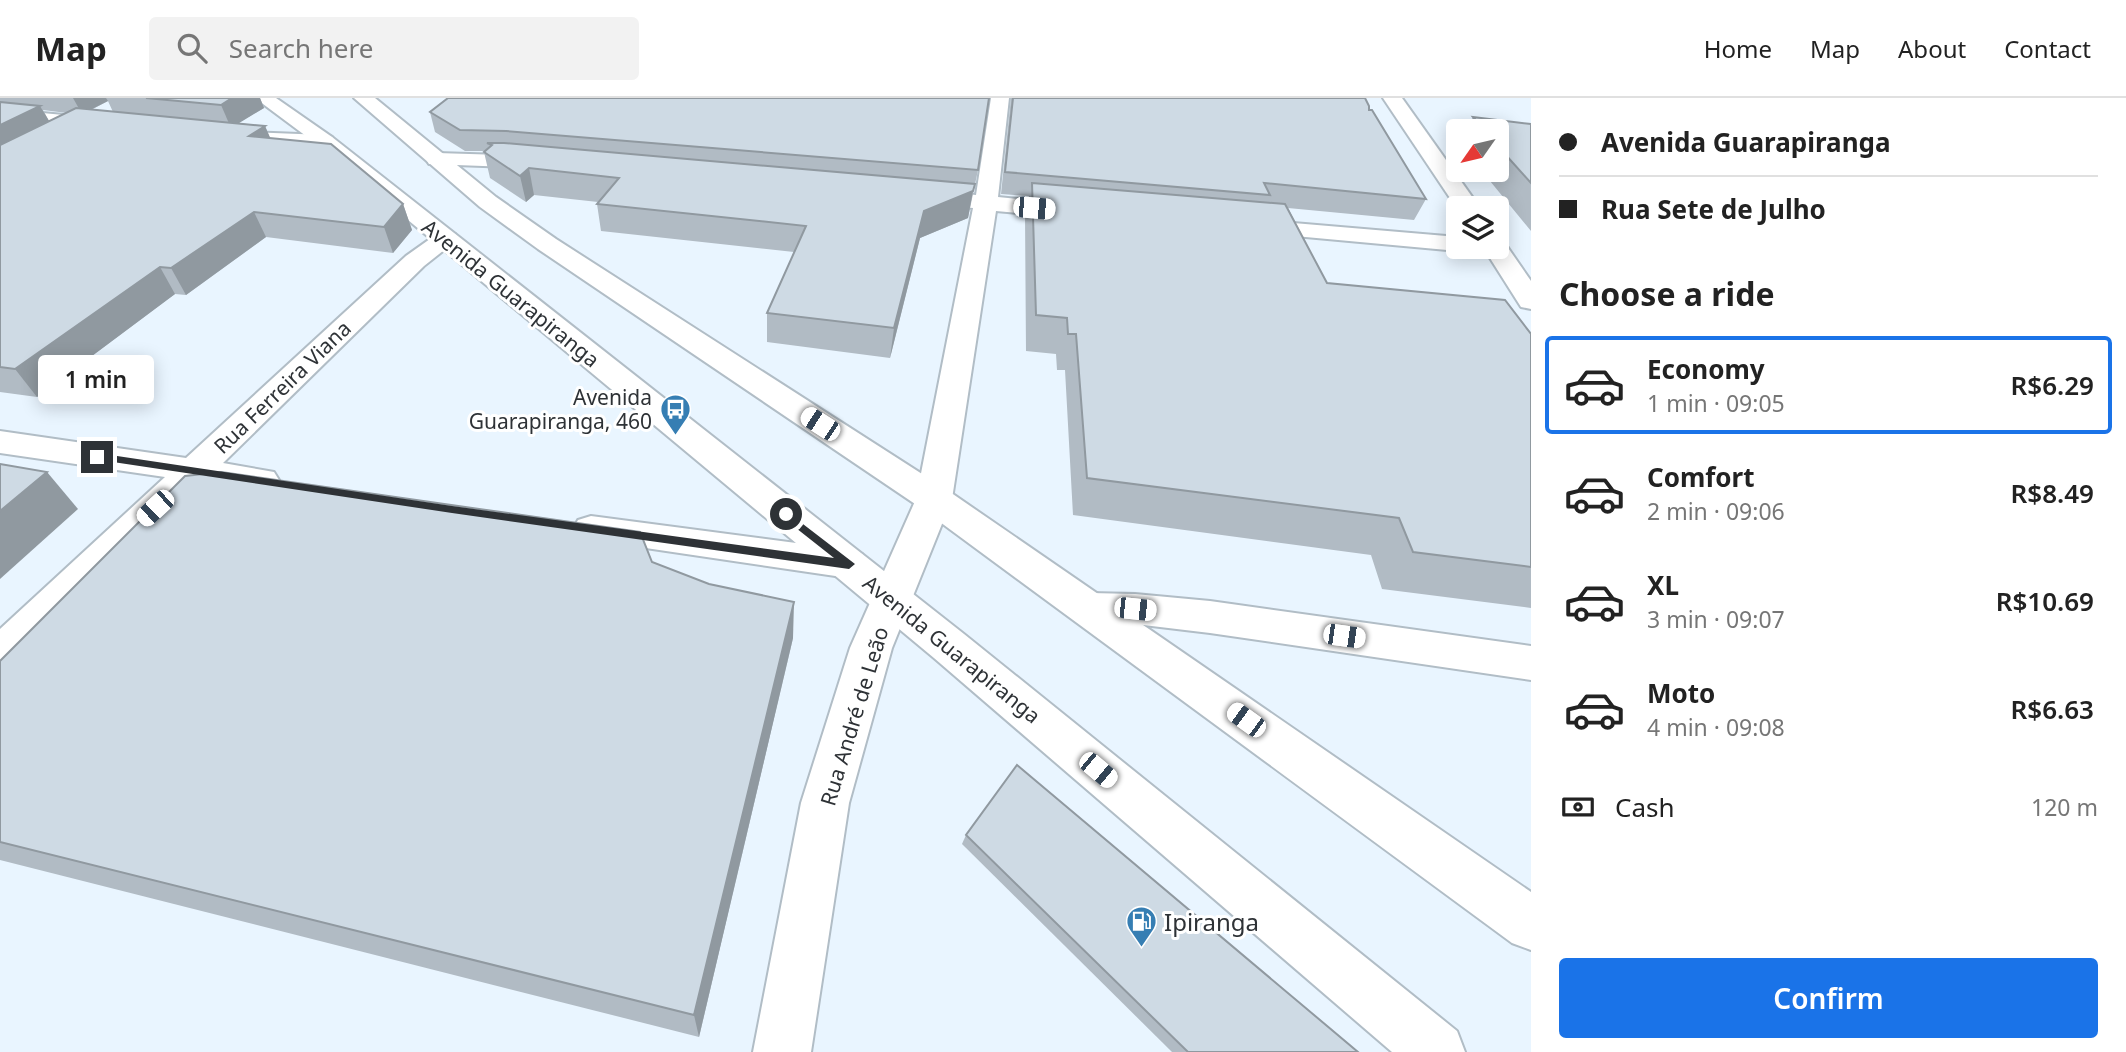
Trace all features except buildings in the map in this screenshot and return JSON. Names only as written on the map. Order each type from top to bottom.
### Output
[{"type":"street","name":"Avenida Guarapiranga","points":[[264,98],[325,141],[849,564],[1436,1052]]},
{"type":"street","points":[[363,98],[488,202],[547,244],[934,499],[1531,924]]},
{"type":"street","name":"Rua André de Leão","points":[[782,1052],[825,803],[871,648],[934,499],[986,202],[1000,98]]},
{"type":"street","points":[[1392,98],[1460,196]]},
{"type":"street","points":[[0,115],[85,123],[115,119]]},
{"type":"street","points":[[53,140],[85,123]]},
{"type":"street","points":[[232,136],[325,141]]},
{"type":"street","points":[[437,159],[510,160],[564,165]]},
{"type":"street","points":[[903,194],[1102,214]]},
{"type":"street","points":[[1224,225],[1446,243]]},
{"type":"street","name":"Rua Ferreira Viana","points":[[0,654],[415,261],[446,239]]},
{"type":"street","points":[[1502,259],[1531,301]]},
{"type":"street","points":[[0,442],[290,485]]},
{"type":"street","points":[[562,525],[849,564]]},
{"type":"street","points":[[1090,608],[1135,609],[1210,617],[1531,663]]},
{"type":"place","name":"Avenida Guarapiranga, 460","points":[[675,436]]},
{"type":"place","name":"Ipiranga","points":[[1141,948]]},
{"type":"route","points":[[97,457],[452,510],[849,564],[786,514]]}]
